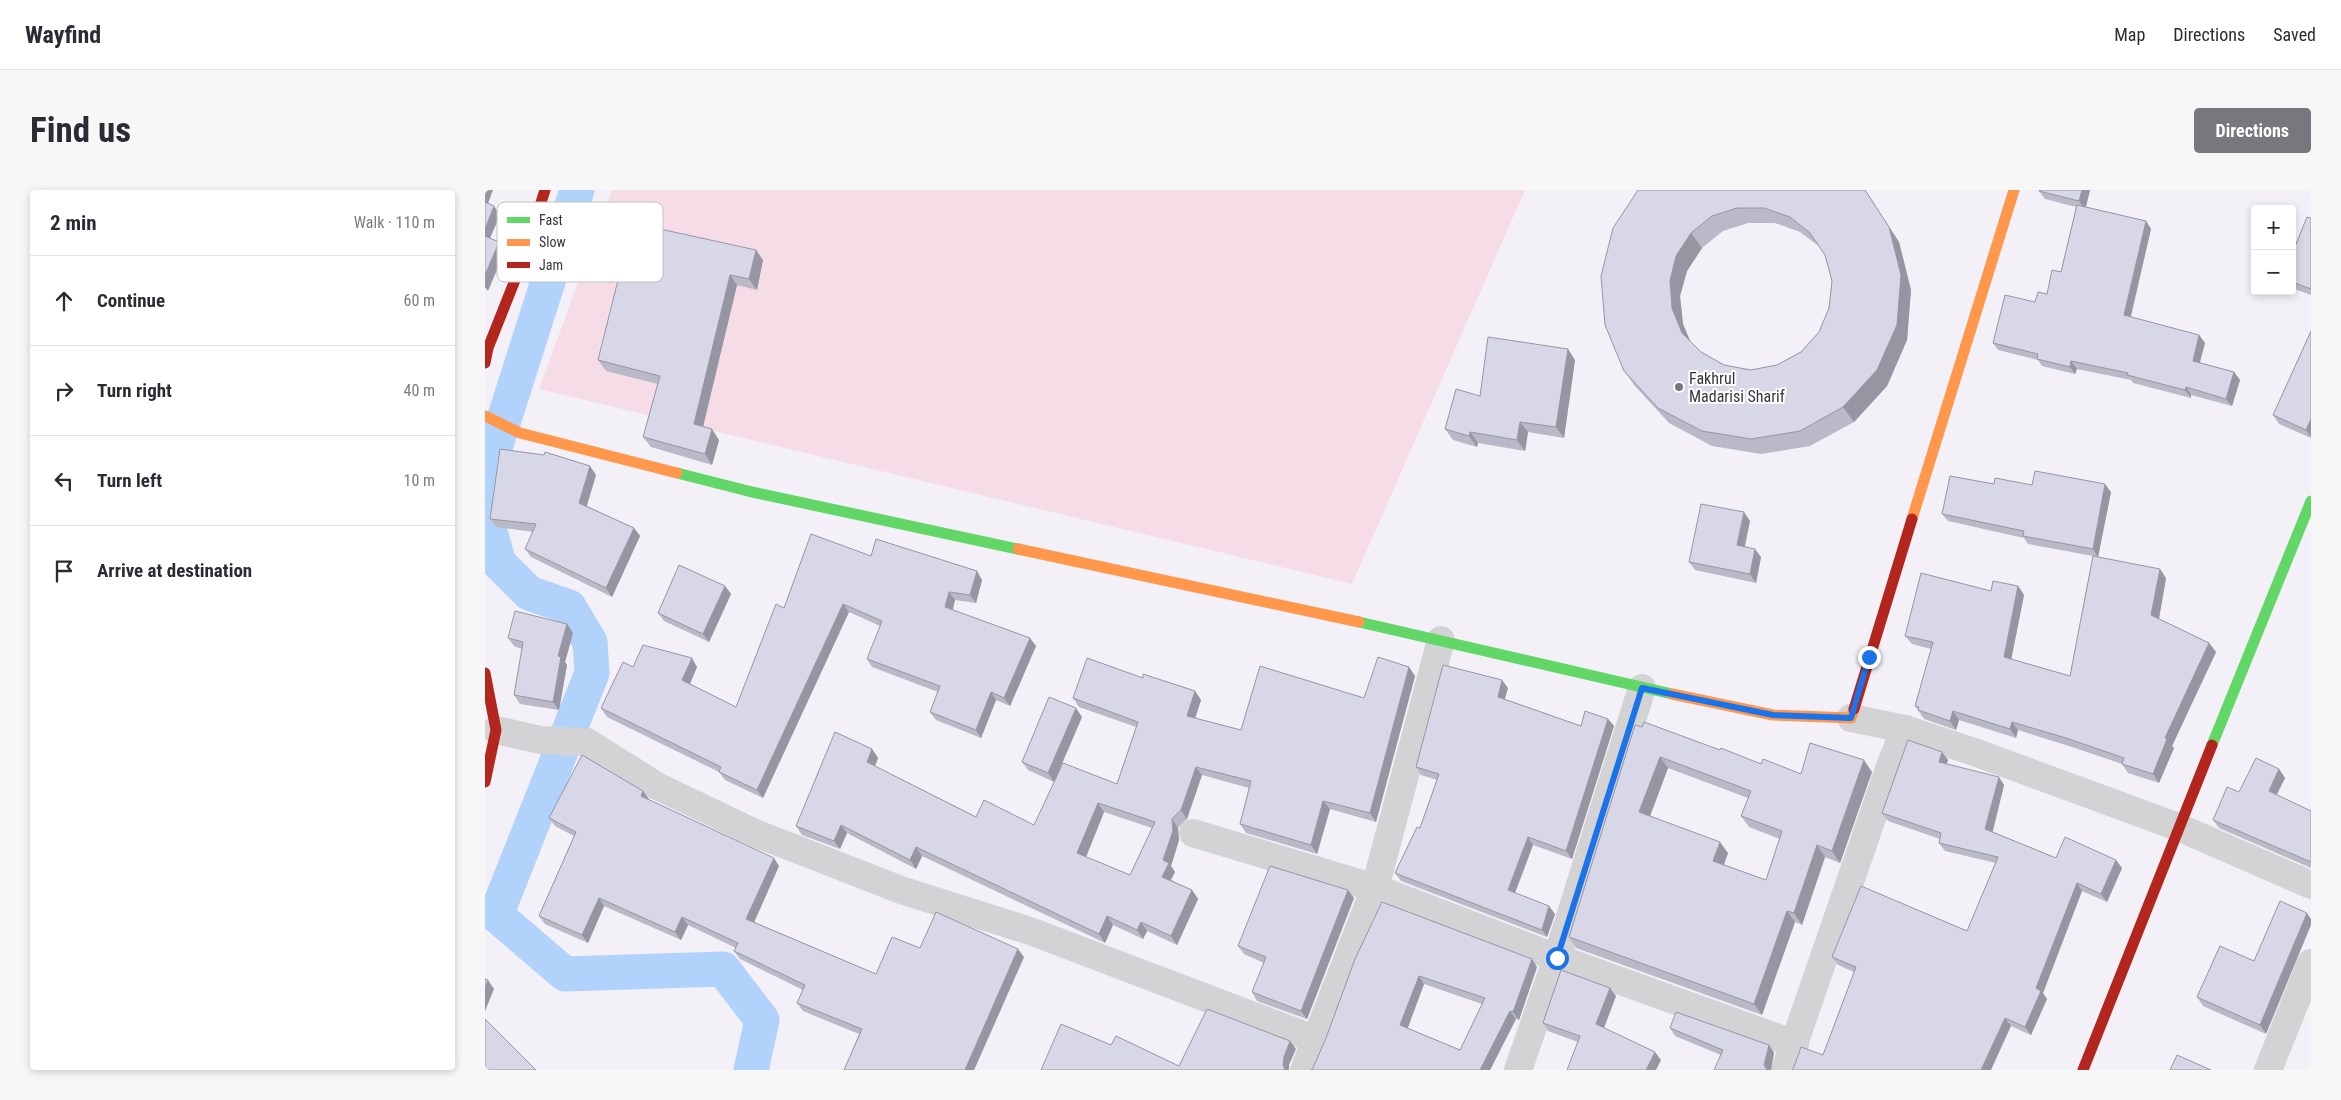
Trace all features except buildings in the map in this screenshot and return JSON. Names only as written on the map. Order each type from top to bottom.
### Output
[{"type":"main road","points":[[541,202],[545,190]]},
{"type":"main road","points":[[485,416],[520,433],[752,492],[1441,640],[1642,688],[1773,715],[1851,718],[2015,190]]},
{"type":"main road","points":[[485,363],[488,348],[514,282]]},
{"type":"main road","points":[[2083,1070],[2178,827],[2311,501]]},
{"type":"main road","points":[[485,673],[497,730],[485,782]]},
{"type":"street","points":[[1304,1070],[1375,888],[1441,640]]},
{"type":"street","points":[[1518,1070],[1557,958],[1642,688]]},
{"type":"street","points":[[1851,718],[1905,729],[1977,753],[2178,827],[2311,885]]},
{"type":"street","points":[[1785,1070],[1905,729]]},
{"type":"street","points":[[497,730],[540,740],[587,742],[657,786],[755,833],[901,890],[1030,931],[1317,1040]]},
{"type":"street","points":[[1193,833],[1375,888],[1557,958],[1795,1044]]},
{"type":"street","points":[[2268,1070],[2311,963]]},
{"type":"shaded area","points":[[612,190],[1525,190],[1352,584],[539,389],[578,282],[663,282],[663,202],[608,202]]},
{"type":"waterway","points":[[573,202],[577,190]]},
{"type":"waterway","points":[[485,500],[487,473],[548,282]]},
{"type":"waterway","points":[[485,515],[499,563],[529,593],[569,607],[590,642],[592,673],[496,915],[565,974],[723,969],[762,1020],[751,1070]]},
{"type":"traffic: fast","points":[[677,473],[752,492],[1018,549]]},
{"type":"traffic: fast","points":[[2212,745],[2311,501]]},
{"type":"traffic: fast","points":[[1359,622],[1672,694]]},
{"type":"traffic: slow","points":[[1912,519],[2014,190]]},
{"type":"traffic: slow","points":[[485,416],[520,433],[677,473]]},
{"type":"traffic: slow","points":[[1018,549],[1359,622]]},
{"type":"traffic: slow","points":[[1672,694],[1773,715],[1851,718],[1854,709]]},
{"type":"traffic: jam","points":[[541,202],[545,190]]},
{"type":"traffic: jam","points":[[485,363],[488,348],[514,282]]},
{"type":"traffic: jam","points":[[1854,709],[1912,519]]},
{"type":"traffic: jam","points":[[485,673],[496,730],[485,782]]},
{"type":"traffic: jam","points":[[2083,1070],[2212,745]]},
{"type":"place","name":"Fakhrul Madarisi Sharif","points":[[1679,387]]},
{"type":"route","points":[[1557,958],[1642,688],[1773,715],[1851,718],[1869,657]]}]
